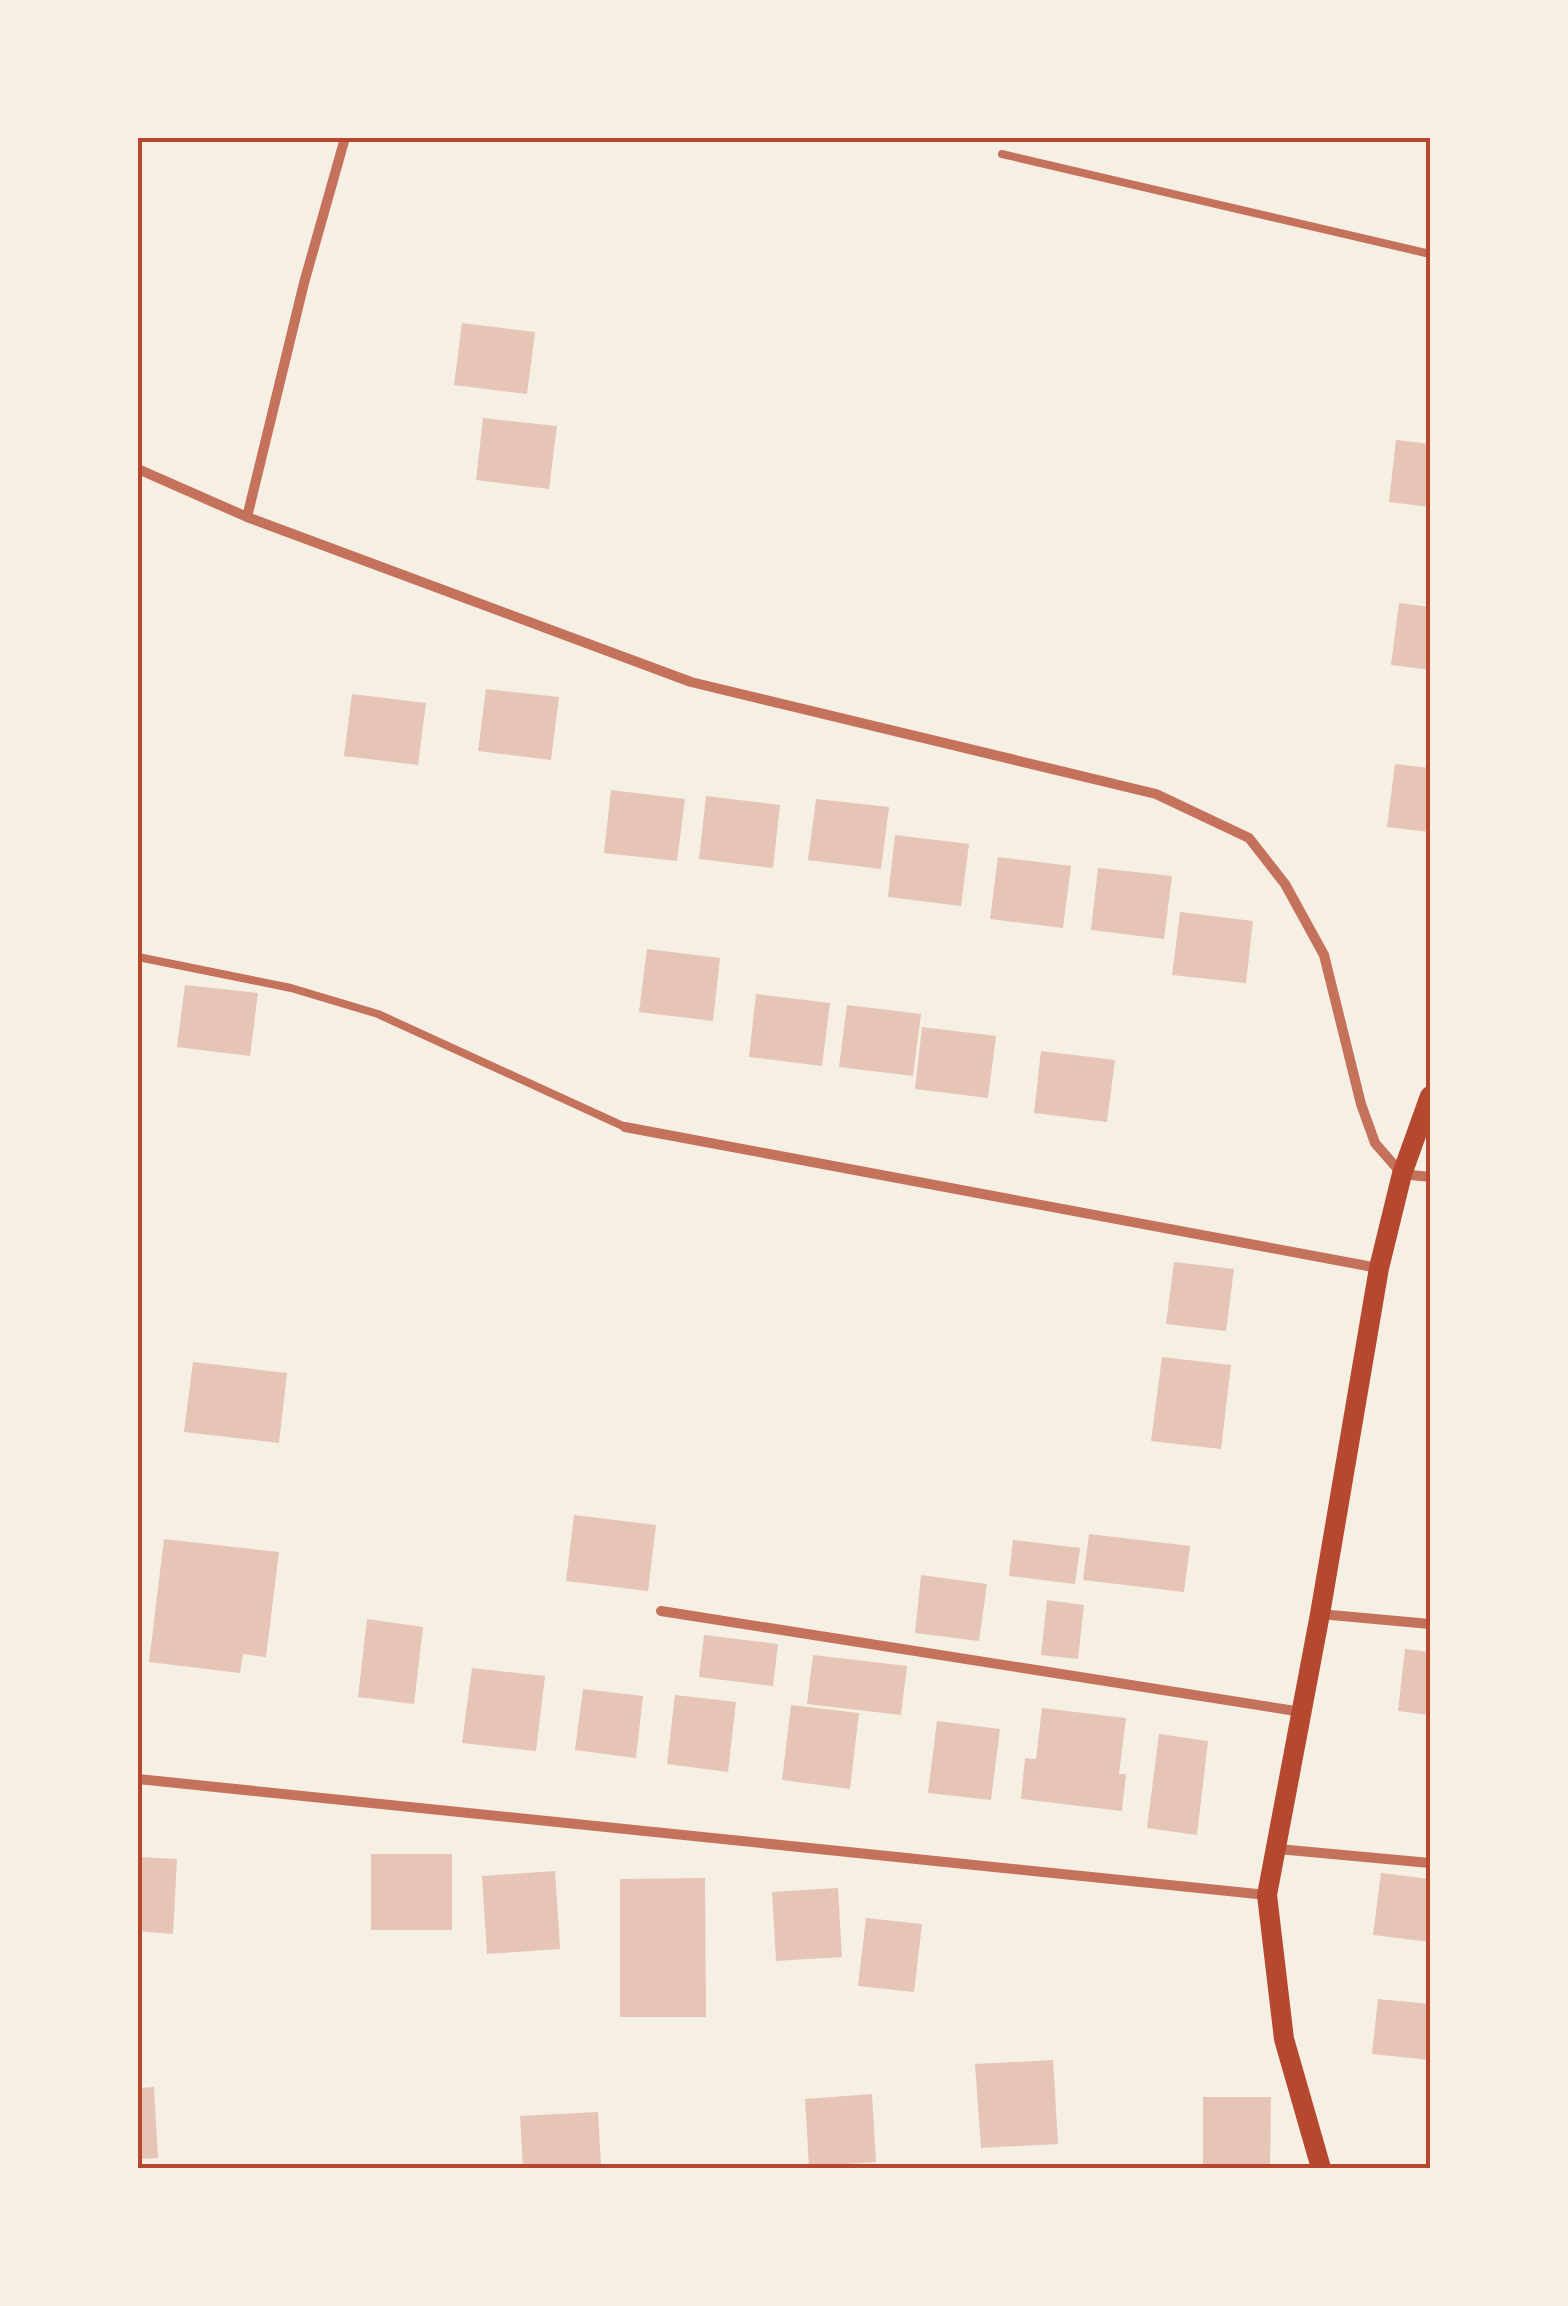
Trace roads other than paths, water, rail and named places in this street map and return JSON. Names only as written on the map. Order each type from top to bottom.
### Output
[{"type":"main road","points":[[1321,2168],[1284,2039],[1267,1895],[1303,1712],[1379,1268],[1402,1174],[1430,1096]]},
{"type":"street","points":[[247,517],[304,284],[345,138]]},
{"type":"street","points":[[138,469],[247,517],[692,682],[1156,794],[1248,838],[1284,884],[1324,955],[1361,1104],[1375,1144],[1402,1174],[1430,1176]]},
{"type":"street","points":[[625,1127],[1379,1268]]},
{"type":"street","points":[[661,1611],[1303,1712]]},
{"type":"street","points":[[1320,1614],[1430,1624]]},
{"type":"street","points":[[138,1780],[1267,1895]]},
{"type":"street","points":[[1278,1849],[1430,1863]]},
{"type":"lane","points":[[1002,154],[1430,254]]},
{"type":"lane","points":[[138,957],[290,988],[378,1014],[625,1127]]}]
